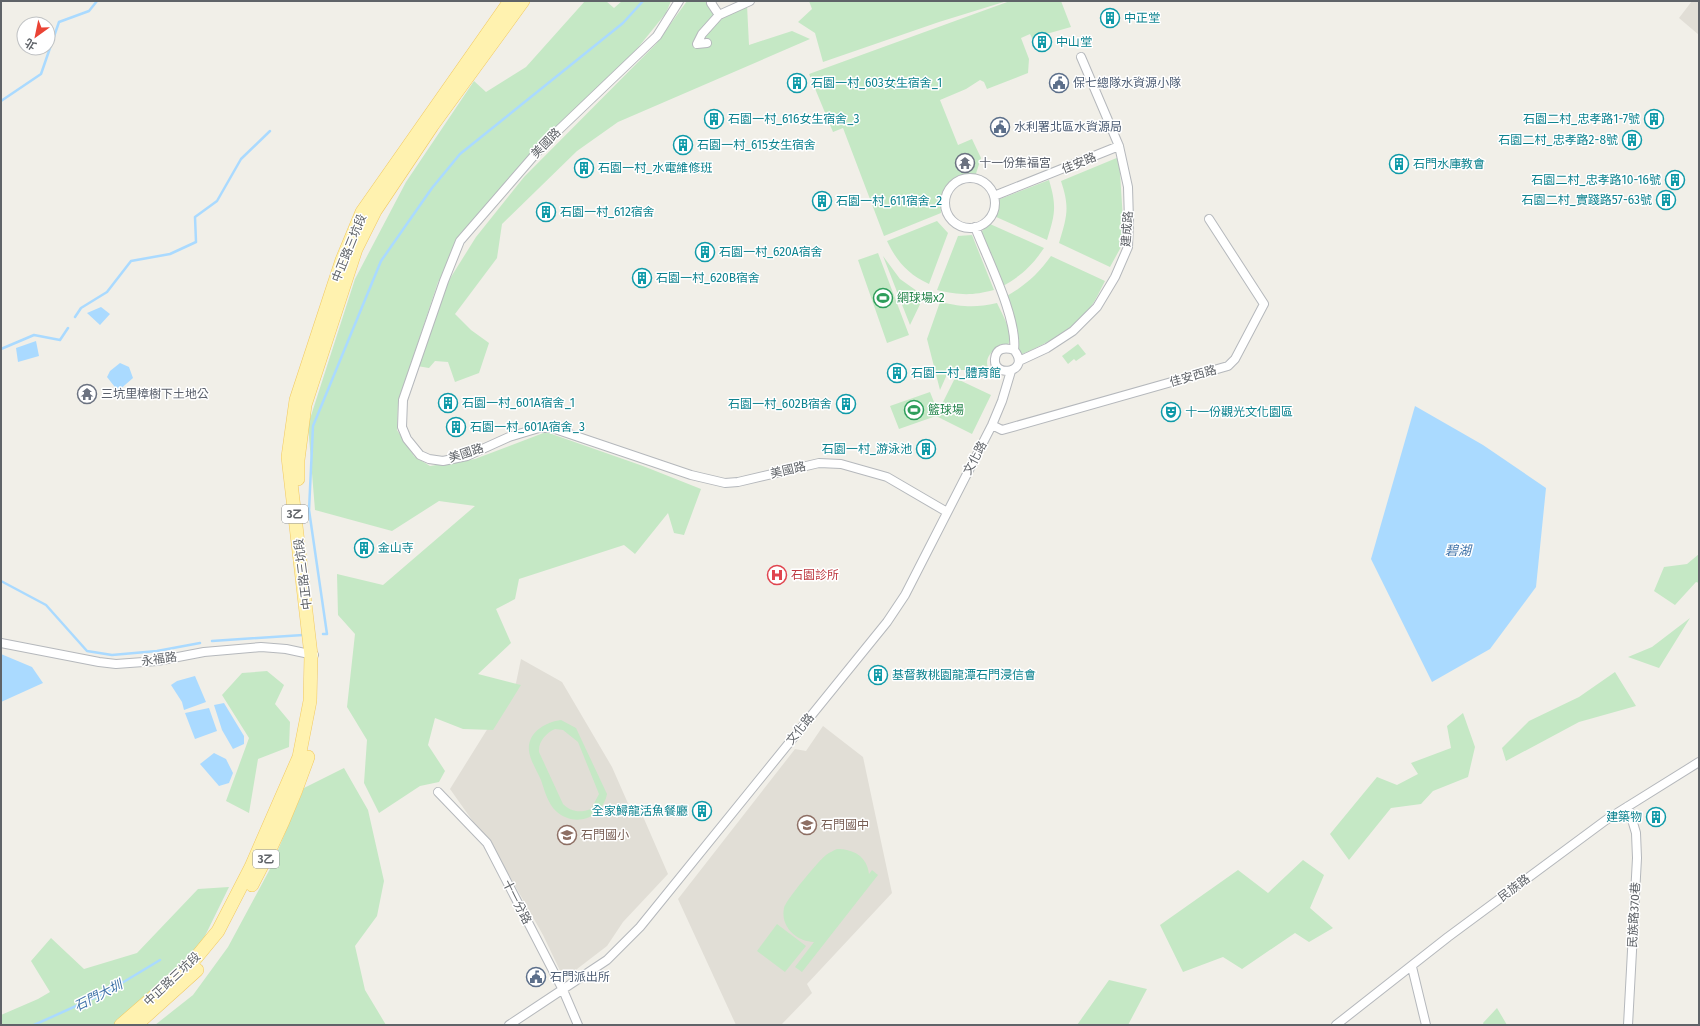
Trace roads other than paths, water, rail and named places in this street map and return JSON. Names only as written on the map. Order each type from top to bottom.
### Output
[{"type":"main road","name":"中正路三坑段","points":[[136,1025],[191,976],[214,949],[239,910],[269,853],[287,810],[296,794],[309,756],[319,686],[288,457],[296,400],[342,260],[362,212],[510,1]]},
{"type":"main road","name":"中正路三坑段","points":[[121,1025],[190,965],[218,931],[233,904],[280,806],[299,758],[310,701],[316,626],[298,486],[298,460],[305,405],[356,248],[375,211],[432,126],[523,1]]},
{"type":"street","name":"美國路","points":[[679,1],[657,36],[545,143],[460,242],[444,281],[403,400],[402,427],[407,439],[420,455],[429,459],[443,461],[467,456],[509,437],[539,428],[552,428],[691,475],[725,483],[738,482],[818,463],[840,464],[887,477],[947,512]]},
{"type":"street","points":[[712,1],[711,3],[719,15]]},
{"type":"street","points":[[707,43],[698,44],[702,34],[719,15],[750,1]]},
{"type":"street","name":"建成路","points":[[1019,361],[1047,348],[1073,331],[1097,307],[1114,277],[1128,247],[1128,187],[1119,146],[1081,57]]},
{"type":"street","name":"佳安路","points":[[994,196],[1119,146]]},
{"type":"street","points":[[962,179],[975,179],[987,185],[994,196],[995,206],[992,216],[984,223],[975,227],[960,226],[951,220],[945,204],[948,191],[951,186],[962,179]]},
{"type":"street","name":"佳安西路","points":[[992,425],[1002,430],[1228,366],[1235,359],[1264,304],[1209,219]]},
{"type":"street","points":[[975,227],[1012,323],[1015,341],[1014,350]]},
{"type":"street","points":[[1011,371],[1004,371],[998,368],[995,361],[996,354],[1000,349],[1007,348],[1014,350],[1018,355],[1019,361]]},
{"type":"street","name":"文化路","points":[[509,1025],[607,960],[640,927],[887,622],[905,595],[992,425],[1002,401],[1011,371],[1015,369],[1019,361]]},
{"type":"street","name":"永福路","points":[[1,644],[116,664],[157,661],[204,652],[261,647],[286,649],[314,655]]},
{"type":"street","name":"民族路","points":[[1336,1025],[1412,967],[1448,937],[1606,820],[1699,762]]},
{"type":"street","name":"十一分路","points":[[438,792],[487,843],[563,990],[578,1025]]},
{"type":"street","name":"民族路370巷","points":[[1628,806],[1636,833],[1637,858],[1628,1025]]},
{"type":"street","points":[[1412,967],[1426,1025]]},
{"type":"water","points":[[101,307],[110,314],[100,325],[87,313]]},
{"type":"water","points":[[36,341],[39,356],[18,362],[16,348]]},
{"type":"water","points":[[120,363],[129,367],[133,378],[118,391],[107,377],[110,371]]},
{"type":"water","name":"碧湖","points":[[1415,406],[1483,445],[1546,488],[1536,587],[1490,649],[1432,682],[1371,559]]},
{"type":"water","points":[[1,654],[32,667],[43,683],[1,702]]},
{"type":"water","points":[[195,676],[206,702],[184,710],[182,702],[171,685],[177,681]]},
{"type":"water","points":[[224,703],[244,736],[244,744],[233,749],[222,730],[214,705]]},
{"type":"water","points":[[209,708],[217,731],[195,739],[185,713]]},
{"type":"water","points":[[214,753],[226,759],[233,773],[229,783],[219,786],[200,764]]},
{"type":"waterway","points":[[1,101],[41,74],[59,22],[89,11],[97,1]]},
{"type":"waterway","points":[[323,634],[327,634],[309,510],[313,426],[381,261],[432,188],[460,154],[623,23],[643,1]]},
{"type":"waterway","points":[[75,317],[81,308],[107,292],[131,261],[170,254],[196,242],[195,217],[217,201],[241,159],[270,131]]},
{"type":"waterway","points":[[1,349],[34,335],[60,340],[68,328]]},
{"type":"waterway","points":[[1,581],[46,605],[87,651],[112,655],[157,651],[200,643]]},
{"type":"waterway","points":[[212,641],[303,635]]},
{"type":"waterway","name":"石門大圳","points":[[34,1025],[107,992],[160,960]]},
{"type":"place","name":"中正堂","points":[[1110,18]]},
{"type":"place","name":"中山堂","points":[[1042,42]]},
{"type":"place","name":"石園一村_603女生宿舍_1","points":[[797,83]]},
{"type":"place","name":"保七總隊水資源小隊","points":[[1059,83]]},
{"type":"place","name":"石園一村_616女生宿舍_3","points":[[714,119]]},
{"type":"place","name":"石園二村_忠孝路1-7號","points":[[1654,119]]},
{"type":"place","name":"水利署北區水資源局","points":[[1000,127]]},
{"type":"place","name":"石園二村_忠孝路2-8號","points":[[1632,140]]},
{"type":"place","name":"石園一村_615女生宿舍","points":[[683,145]]},
{"type":"place","name":"十一份集福宮","points":[[965,163]]},
{"type":"place","name":"石門水庫教會","points":[[1399,164]]},
{"type":"place","name":"石園一村_水電維修班","points":[[584,168]]},
{"type":"place","name":"石園二村_忠孝路10-16號","points":[[1675,180]]},
{"type":"place","name":"石園二村_實踐路57-63號","points":[[1666,200]]},
{"type":"place","name":"石園一村_611宿舍_2","points":[[822,201]]},
{"type":"place","name":"石園一村_612宿舍","points":[[546,212]]},
{"type":"place","name":"石園一村_620A宿舍","points":[[705,252]]},
{"type":"place","name":"石園一村_620B宿舍","points":[[642,278]]},
{"type":"place","name":"網球場x2","points":[[883,298]]},
{"type":"place","name":"石園一村_體育館","points":[[897,373]]},
{"type":"place","name":"三坑里樟樹下土地公","points":[[87,394]]},
{"type":"place","name":"石園一村_601A宿舍_1","points":[[448,403]]},
{"type":"place","name":"石園一村_602B宿舍","points":[[846,404]]},
{"type":"place","name":"籃球場","points":[[914,410]]},
{"type":"place","name":"十一份觀光文化園區","points":[[1171,412]]},
{"type":"place","name":"石園一村_601A宿舍_3","points":[[456,427]]},
{"type":"place","name":"石園一村_游泳池","points":[[926,449]]},
{"type":"place","name":"金山寺","points":[[364,548]]},
{"type":"place","name":"石園診所","points":[[777,575]]},
{"type":"place","name":"基督教桃園龍潭石門浸信會","points":[[878,675]]},
{"type":"place","name":"全家鱘龍活魚餐廳","points":[[702,811]]},
{"type":"place","name":"建築物","points":[[1656,817]]},
{"type":"place","name":"石門國中","points":[[807,825]]},
{"type":"place","name":"石門國小","points":[[567,835]]},
{"type":"place","name":"石門派出所","points":[[536,977]]}]
